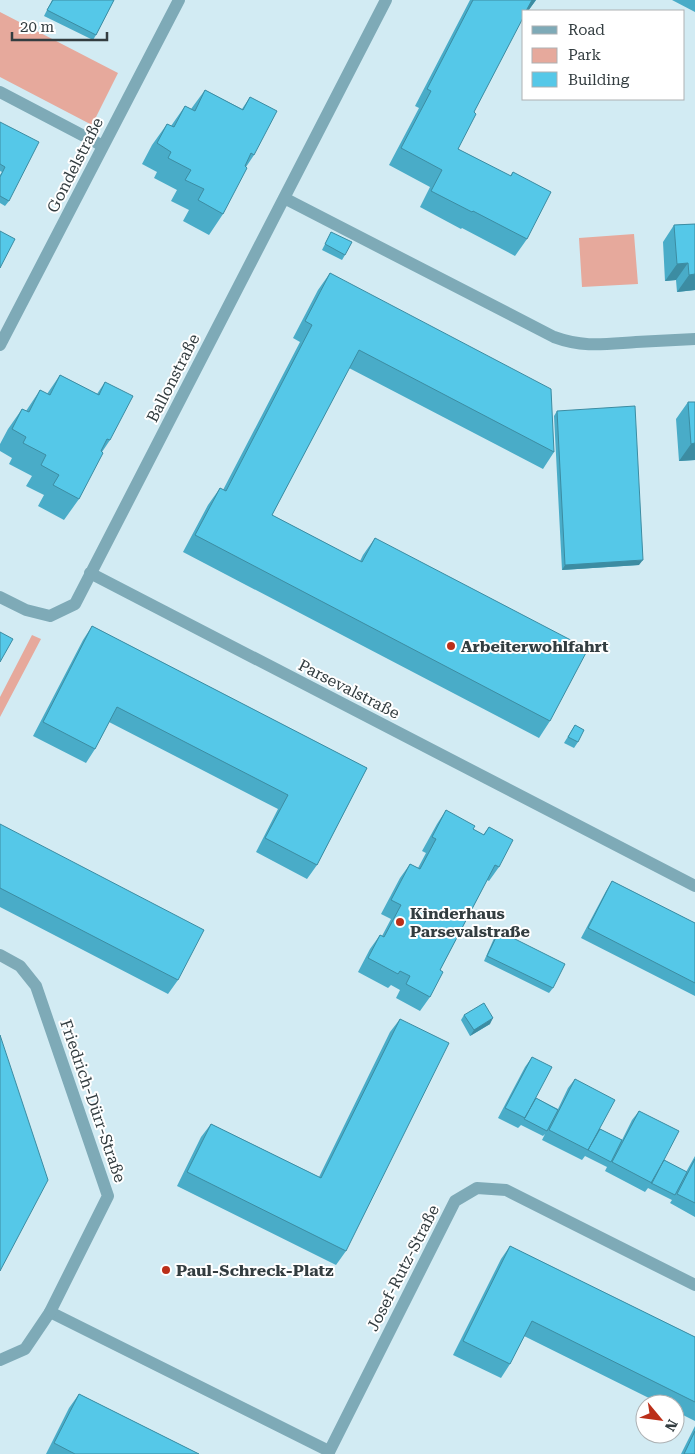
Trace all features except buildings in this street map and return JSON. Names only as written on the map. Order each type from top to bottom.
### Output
[{"type":"street","name":"Gondelstraße","points":[[0,345],[179,0]]},
{"type":"street","name":"Ballonstraße","points":[[90,573],[386,0]]},
{"type":"street","points":[[0,92],[103,146]]},
{"type":"street","points":[[284,198],[554,337],[582,345],[695,339]]},
{"type":"street","points":[[0,597],[26,610],[50,616],[75,604],[90,573]]},
{"type":"street","name":"Parsevalstraße","points":[[90,573],[695,886]]},
{"type":"street","name":"Friedrich-Dürr-Straße","points":[[0,955],[20,966],[36,986],[108,1196],[50,1312],[26,1349],[0,1360]]},
{"type":"street","name":"Josef-Rutz-Straße","points":[[329,1453],[455,1201],[477,1188],[506,1190],[695,1285]]},
{"type":"street","points":[[50,1312],[329,1453]]},
{"type":"green space","points":[[0,12],[118,73],[92,125],[0,77]]},
{"type":"green space","points":[[634,234],[638,284],[582,287],[579,238]]},
{"type":"green space","points":[[32,635],[41,639],[0,717],[0,697]]},
{"type":"place","name":"Arbeiterwohlfahrt","points":[[451,646]]},
{"type":"place","name":"Kinderhaus Parsevalstraße","points":[[400,922]]},
{"type":"place","name":"Paul-Schreck-Platz","points":[[166,1270]]}]
